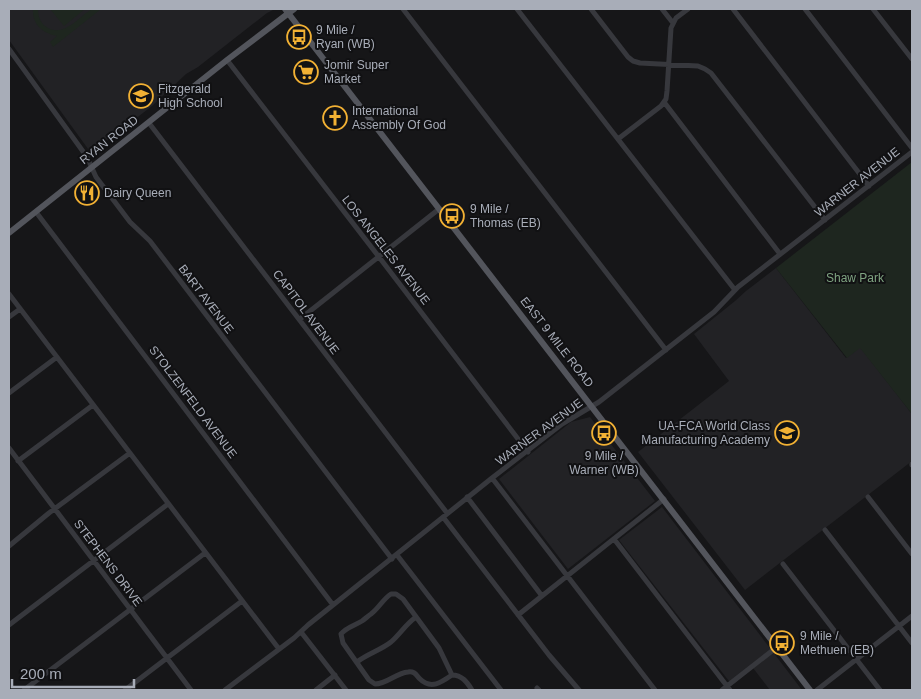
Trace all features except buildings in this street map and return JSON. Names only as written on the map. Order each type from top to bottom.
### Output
[{"type":"main road","name":"RYAN ROAD","points":[[9,233],[289,10]]},
{"type":"main road","name":"EAST 9 MILE ROAD","points":[[289,10],[439,209],[810,690]]},
{"type":"street","points":[[402,9],[666,350]]},
{"type":"street","points":[[517,9],[734,290]]},
{"type":"street","points":[[591,9],[630,59],[640,63],[698,66],[711,73],[825,220]]},
{"type":"street","points":[[662,9],[673,23]]},
{"type":"street","points":[[618,139],[659,108],[664,102],[667,91],[670,30],[678,16],[688,9]]},
{"type":"street","points":[[733,9],[869,186]]},
{"type":"street","points":[[805,9],[912,148]]},
{"type":"street","points":[[873,9],[912,60]]},
{"type":"street","name":"BART AVENUE","points":[[9,49],[87,157],[96,177],[123,213],[150,241],[395,557],[501,690]]},
{"type":"street","name":"LOS ANGELES AVENUE","points":[[226,60],[528,452]]},
{"type":"street","points":[[664,102],[780,254]]},
{"type":"street","name":"CAPITOL AVENUE","points":[[149,123],[300,320],[518,615],[579,690]]},
{"type":"street","name":"WARNER AVENUE","points":[[224,690],[279,650],[492,478],[666,350],[714,312],[734,290],[912,152]]},
{"type":"street","points":[[300,320],[439,209]]},
{"type":"street","name":"STOLZENFELD AVENUE","points":[[36,212],[333,605]]},
{"type":"street","points":[[9,294],[279,650]]},
{"type":"street","points":[[9,317],[20,309]]},
{"type":"street","points":[[9,393],[56,357]]},
{"type":"street","points":[[18,461],[93,405]]},
{"type":"street","name":"STEPHENS DRIVE","points":[[9,448],[191,690]]},
{"type":"street","points":[[9,546],[55,509],[130,454]]},
{"type":"street","points":[[492,478],[655,690]]},
{"type":"street","points":[[868,497],[912,554]]},
{"type":"street","points":[[467,498],[542,596]]},
{"type":"street","points":[[518,615],[664,500]]},
{"type":"street","points":[[9,625],[168,504]]},
{"type":"street","points":[[826,530],[912,643]]},
{"type":"street","points":[[614,539],[729,688]]},
{"type":"street","points":[[24,690],[205,553]]},
{"type":"street","points":[[783,564],[880,690]]},
{"type":"street","points":[[452,675],[439,648],[403,599],[396,594],[391,594],[384,599],[374,612],[341,634],[343,643],[372,683],[382,683],[405,672],[414,672],[424,682],[433,685],[452,675],[459,676],[463,678],[472,690]]},
{"type":"street","points":[[124,690],[242,601]]},
{"type":"street","points":[[817,690],[912,616]]},
{"type":"street","points":[[357,662],[386,646],[416,617]]},
{"type":"street","points":[[301,632],[346,690]]},
{"type":"street","points":[[722,690],[729,688],[777,647]]},
{"type":"street","points":[[316,690],[335,675]]},
{"type":"street","points":[[382,683],[385,690]]},
{"type":"shaded area","points":[[9,9],[273,10],[186,74],[152,106],[91,153],[9,40]]},
{"type":"shaded area","name":"UA-FCA World Class Manufacturing Academy","points":[[776,268],[846,358],[860,347],[912,414],[912,461],[745,590],[638,452],[729,381],[694,334]]},
{"type":"shaded area","points":[[590,417],[655,501],[568,569],[499,479],[571,422]]},
{"type":"shaded area","points":[[662,507],[802,690],[770,690],[753,668],[732,685],[619,540]]},
{"type":"green space","points":[[33,9],[38,9],[38,14],[43,24],[51,29],[62,30],[91,10],[101,9],[53,47],[50,42],[57,36],[47,33],[39,27],[34,19]]},
{"type":"green space","points":[[50,9],[85,9],[64,26]]},
{"type":"green space","name":"Shaw Park","points":[[912,162],[912,414],[860,348],[847,358],[776,268]]},
{"type":"place","name":"9 Mile / Ryan (WB)","points":[[299,37]]},
{"type":"place","name":"Jomir Super Market","points":[[306,72]]},
{"type":"place","name":"Fitzgerald High School","points":[[141,96]]},
{"type":"place","name":"International Assembly Of God","points":[[335,118]]},
{"type":"place","name":"Dairy Queen","points":[[87,193]]},
{"type":"place","name":"9 Mile / Thomas (EB)","points":[[452,216]]},
{"type":"place","name":"9 Mile / Warner (WB)","points":[[604,433]]},
{"type":"place","name":"UA-FCA World Class Manufacturing Academy","points":[[787,433]]},
{"type":"place","name":"9 Mile / Methuen (EB)","points":[[782,643]]}]
